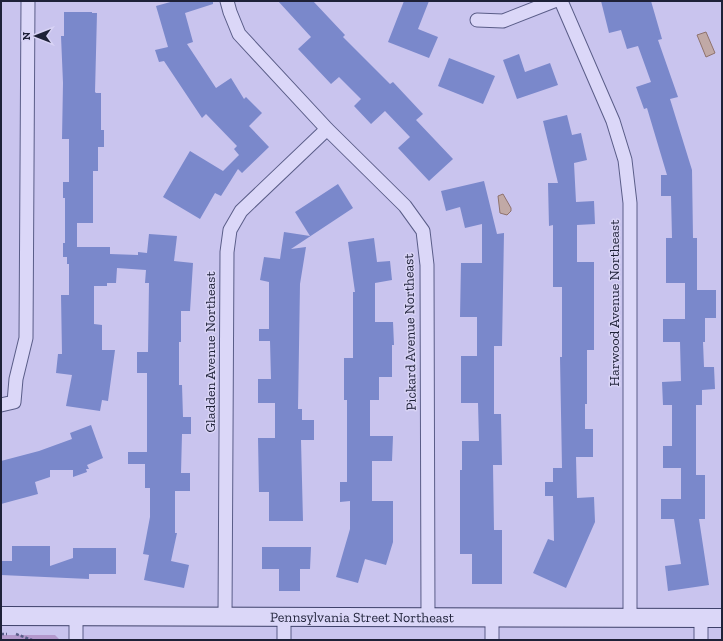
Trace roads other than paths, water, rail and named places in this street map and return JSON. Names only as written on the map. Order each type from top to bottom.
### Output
[{"type":"street","points":[[1,405],[14,402],[16,379],[26,338],[28,1]]},
{"type":"street","name":"Pickard Avenue Northeast","points":[[228,1],[230,12],[239,34],[327,129],[405,206],[423,230],[427,265],[428,617]]},
{"type":"street","points":[[477,20],[503,21],[554,1]]},
{"type":"street","name":"Harwood Avenue Northeast","points":[[561,1],[613,121],[625,160],[630,203],[630,617]]},
{"type":"street","name":"Gladden Avenue Northeast","points":[[225,616],[227,252],[230,230],[241,211],[327,129]]},
{"type":"street","name":"Pennsylvania Street Northeast","points":[[1,616],[722,618]]},
{"type":"street","points":[[76,616],[76,640]]},
{"type":"street","points":[[284,616],[284,640]]},
{"type":"street","points":[[492,617],[492,640]]},
{"type":"street","points":[[701,618],[701,640]]}]
